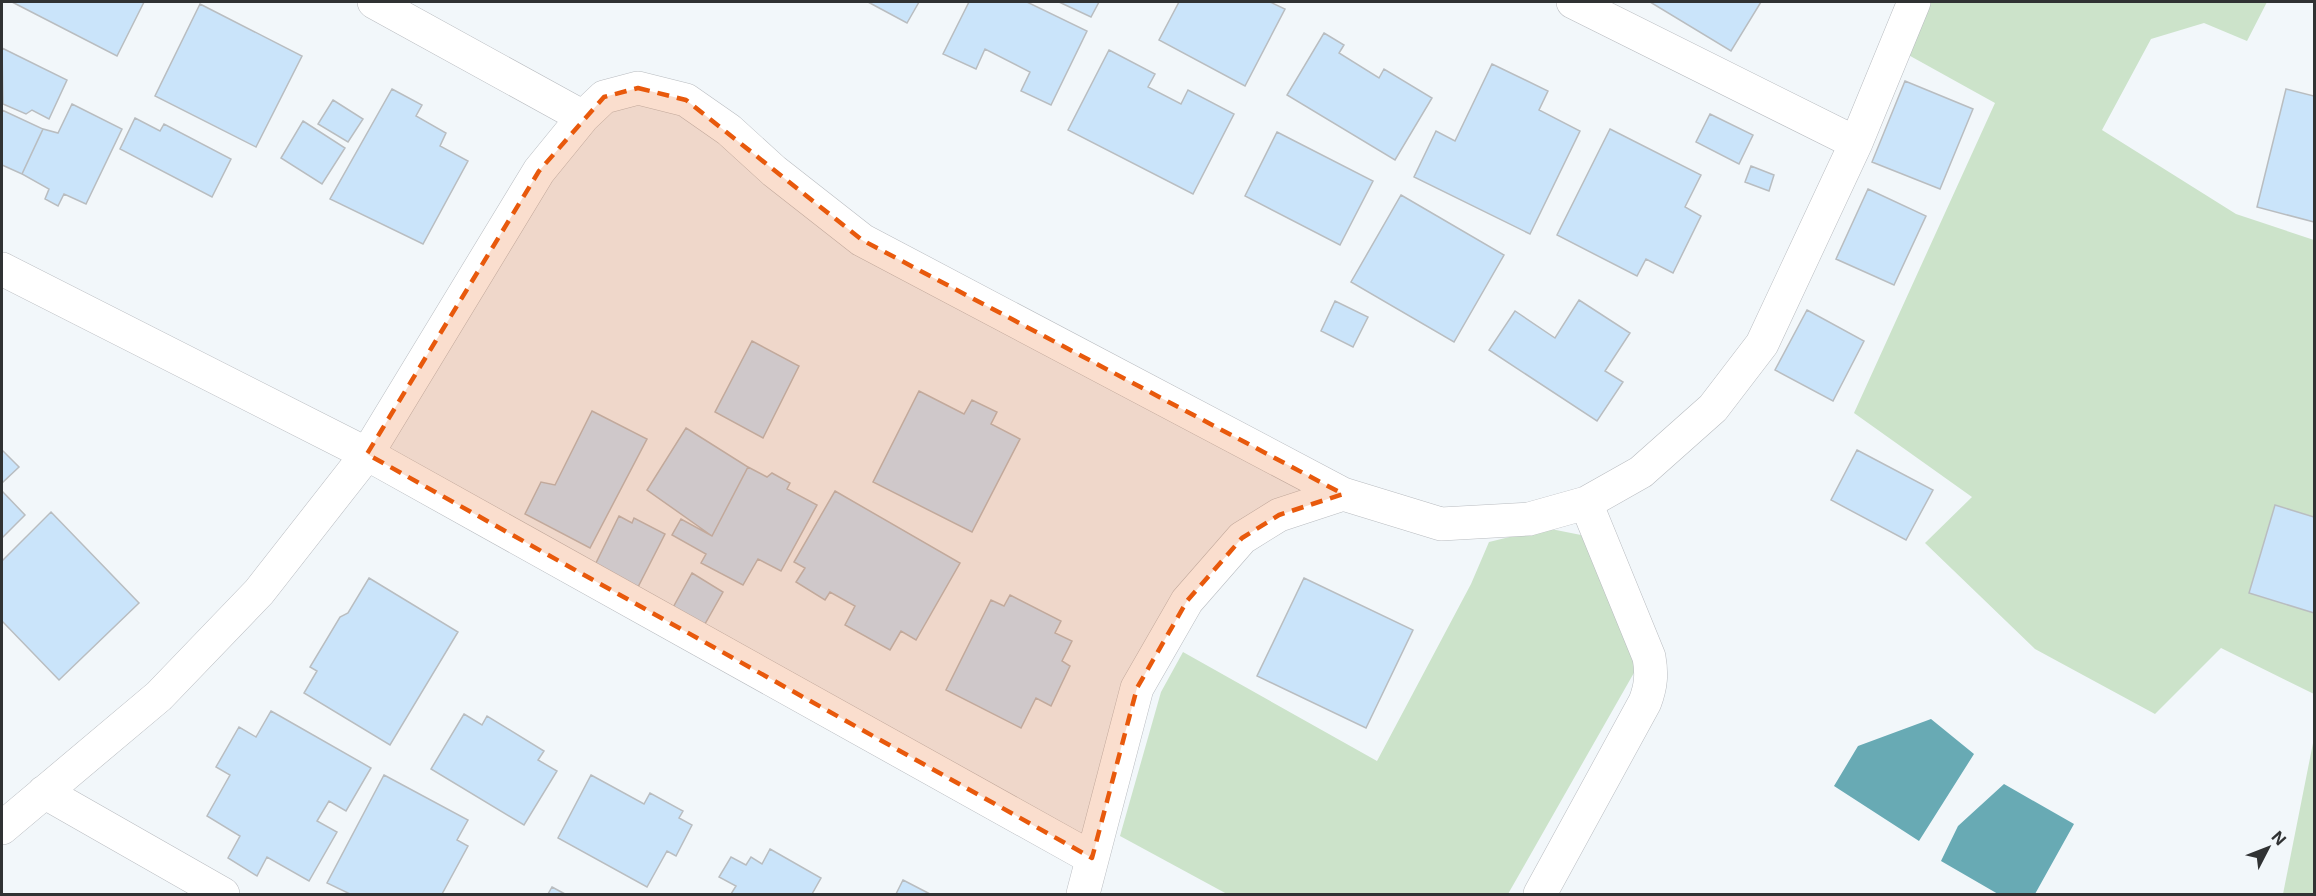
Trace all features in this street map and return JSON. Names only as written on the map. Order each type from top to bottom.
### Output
[{"type":"street","points":[[375,2],[583,117]]},
{"type":"street","points":[[1573,2],[1856,143]]},
{"type":"street","points":[[2,828],[159,696],[266,583],[367,454],[539,171],[583,117],[604,97],[638,88],[686,100],[729,130],[774,171],[861,240],[1343,494],[1442,524],[1529,519],[1586,503],[1641,472],[1713,408],[1762,344],[1856,143],[1914,2]]},
{"type":"street","points":[[2,268],[367,454],[1092,858]]},
{"type":"street","points":[[1083,894],[1137,688],[1187,601],[1242,538],[1279,515],[1343,494]]},
{"type":"street","points":[[1540,894],[1645,702],[1651,687],[1649,657],[1586,503]]},
{"type":"street","points":[[44,792],[223,894]]},
{"type":"highlighted area","points":[[638,88],[686,100],[862,240],[1343,494],[1279,515],[1242,538],[1187,601],[1137,688],[1092,858],[367,454],[539,171],[604,97]]},
{"type":"green space","points":[[1925,2],[2267,2],[2247,41],[2204,23],[2151,39],[2102,130],[2236,214],[2314,240],[2314,694],[2221,648],[2155,714],[2035,649],[1925,543],[1972,497],[1854,413],[1995,103],[1903,52]]},
{"type":"green space","points":[[1546,528],[1581,535],[1627,625],[1635,671],[1508,894],[1227,894],[1120,836],[1161,692],[1183,652],[1377,761],[1471,584],[1489,542]]},
{"type":"green space","points":[[2314,738],[2314,894],[2283,894]]},
{"type":"water","points":[[1931,719],[1974,754],[1919,841],[1834,786],[1858,746]]},
{"type":"water","points":[[2004,784],[2074,824],[2035,894],[1998,894],[1941,861],[1958,826]]},
{"type":"building","points":[[12,2],[144,2],[117,56]]},
{"type":"building","points":[[868,2],[919,2],[907,23]]},
{"type":"building","points":[[969,2],[1027,2],[1087,31],[1051,105],[1021,91],[1030,72],[985,49],[976,69],[943,54]]},
{"type":"building","points":[[1059,2],[1099,2],[1091,17]]},
{"type":"building","points":[[1179,2],[1270,2],[1285,9],[1245,86],[1159,40]]},
{"type":"building","points":[[1650,2],[1761,2],[1731,51]]},
{"type":"building","points":[[200,4],[302,56],[256,147],[155,96]]},
{"type":"building","points":[[1324,33],[1344,45],[1339,53],[1379,78],[1384,69],[1432,98],[1395,160],[1287,95]]},
{"type":"building","points":[[2,48],[67,80],[49,119],[32,110],[26,114],[3,104]]},
{"type":"building","points":[[1109,50],[1155,74],[1148,87],[1181,104],[1188,90],[1234,114],[1193,194],[1068,130]]},
{"type":"building","points":[[1492,64],[1548,91],[1539,110],[1580,131],[1530,234],[1414,177],[1436,131],[1455,141]]},
{"type":"building","points":[[1905,81],[1973,109],[1940,189],[1872,162]]},
{"type":"building","points":[[392,89],[422,105],[416,116],[446,133],[440,146],[468,161],[423,244],[330,199]]},
{"type":"building","points":[[2286,89],[2314,96],[2314,222],[2257,207]]},
{"type":"building","points":[[333,100],[363,119],[348,142],[318,124]]},
{"type":"building","points":[[72,104],[122,129],[86,204],[64,194],[58,206],[45,199],[49,189],[22,174],[43,129],[58,133]]},
{"type":"building","points":[[2,110],[43,129],[22,174],[2,165]]},
{"type":"building","points":[[1710,114],[1753,135],[1739,164],[1696,142]]},
{"type":"building","points":[[135,118],[160,131],[164,124],[231,159],[212,197],[120,149]]},
{"type":"building","points":[[303,121],[345,148],[322,184],[281,158]]},
{"type":"building","points":[[1610,129],[1701,175],[1685,207],[1701,216],[1673,273],[1646,259],[1637,276],[1557,235]]},
{"type":"building","points":[[1277,132],[1373,181],[1340,245],[1245,196]]},
{"type":"building","points":[[1751,166],[1774,175],[1769,191],[1745,182]]},
{"type":"building","points":[[1868,189],[1926,216],[1894,285],[1836,259]]},
{"type":"building","points":[[1401,195],[1504,255],[1454,342],[1351,282]]},
{"type":"building","points":[[1579,300],[1630,333],[1605,371],[1623,382],[1597,421],[1489,350],[1515,311],[1555,338]]},
{"type":"building","points":[[1335,301],[1368,317],[1353,347],[1321,331]]},
{"type":"building","points":[[1807,310],[1864,341],[1833,401],[1775,370]]},
{"type":"building","points":[[752,341],[799,366],[763,438],[715,412]]},
{"type":"building","points":[[919,391],[964,414],[972,400],[997,412],[991,424],[1020,439],[972,532],[873,482]]},
{"type":"building","points":[[592,411],[647,439],[590,548],[525,514],[541,482],[555,485]]},
{"type":"building","points":[[686,428],[748,467],[712,536],[647,490]]},
{"type":"building","points":[[2,450],[19,467],[2,483]]},
{"type":"building","points":[[1857,450],[1933,490],[1906,540],[1831,500]]},
{"type":"building","points":[[748,467],[767,477],[772,473],[790,483],[787,489],[817,505],[781,571],[758,559],[743,585],[701,563],[706,554],[672,535],[681,519],[712,536]]},
{"type":"building","points":[[2,491],[25,515],[2,538]]},
{"type":"building","points":[[835,491],[960,563],[916,640],[901,631],[890,650],[845,625],[855,606],[830,592],[825,600],[796,582],[805,568],[794,562]]},
{"type":"building","points":[[2275,505],[2314,517],[2314,613],[2249,593]]},
{"type":"building","points":[[51,512],[139,603],[59,680],[2,621],[2,561]]},
{"type":"building","points":[[619,516],[632,523],[634,518],[665,534],[637,589],[594,567]]},
{"type":"building","points":[[692,573],[723,592],[701,631],[670,613]]},
{"type":"building","points":[[369,578],[458,632],[390,745],[304,693],[317,671],[310,667],[340,617],[348,613]]},
{"type":"building","points":[[1304,578],[1413,630],[1366,728],[1257,676]]},
{"type":"building","points":[[1010,595],[1061,621],[1055,633],[1072,641],[1062,661],[1070,666],[1051,706],[1036,698],[1021,728],[946,690],[991,600],[1004,606]]},
{"type":"building","points":[[271,711],[371,768],[346,811],[329,801],[317,821],[337,832],[309,881],[267,857],[257,876],[228,858],[240,836],[207,816],[230,775],[216,767],[239,727],[256,737]]},
{"type":"building","points":[[464,714],[482,725],[487,716],[544,751],[538,760],[557,771],[524,825],[431,769]]},
{"type":"building","points":[[384,775],[468,820],[457,840],[468,846],[442,894],[350,894],[327,883]]},
{"type":"building","points":[[591,775],[644,804],[650,793],[683,811],[679,818],[692,825],[676,856],[667,851],[647,887],[558,838]]},
{"type":"building","points":[[770,849],[821,878],[812,894],[731,894],[736,886],[719,877],[731,857],[746,865],[751,857],[762,864]]},
{"type":"building","points":[[903,880],[930,894],[896,894]]},
{"type":"building","points":[[552,887],[565,894],[548,894]]}]
